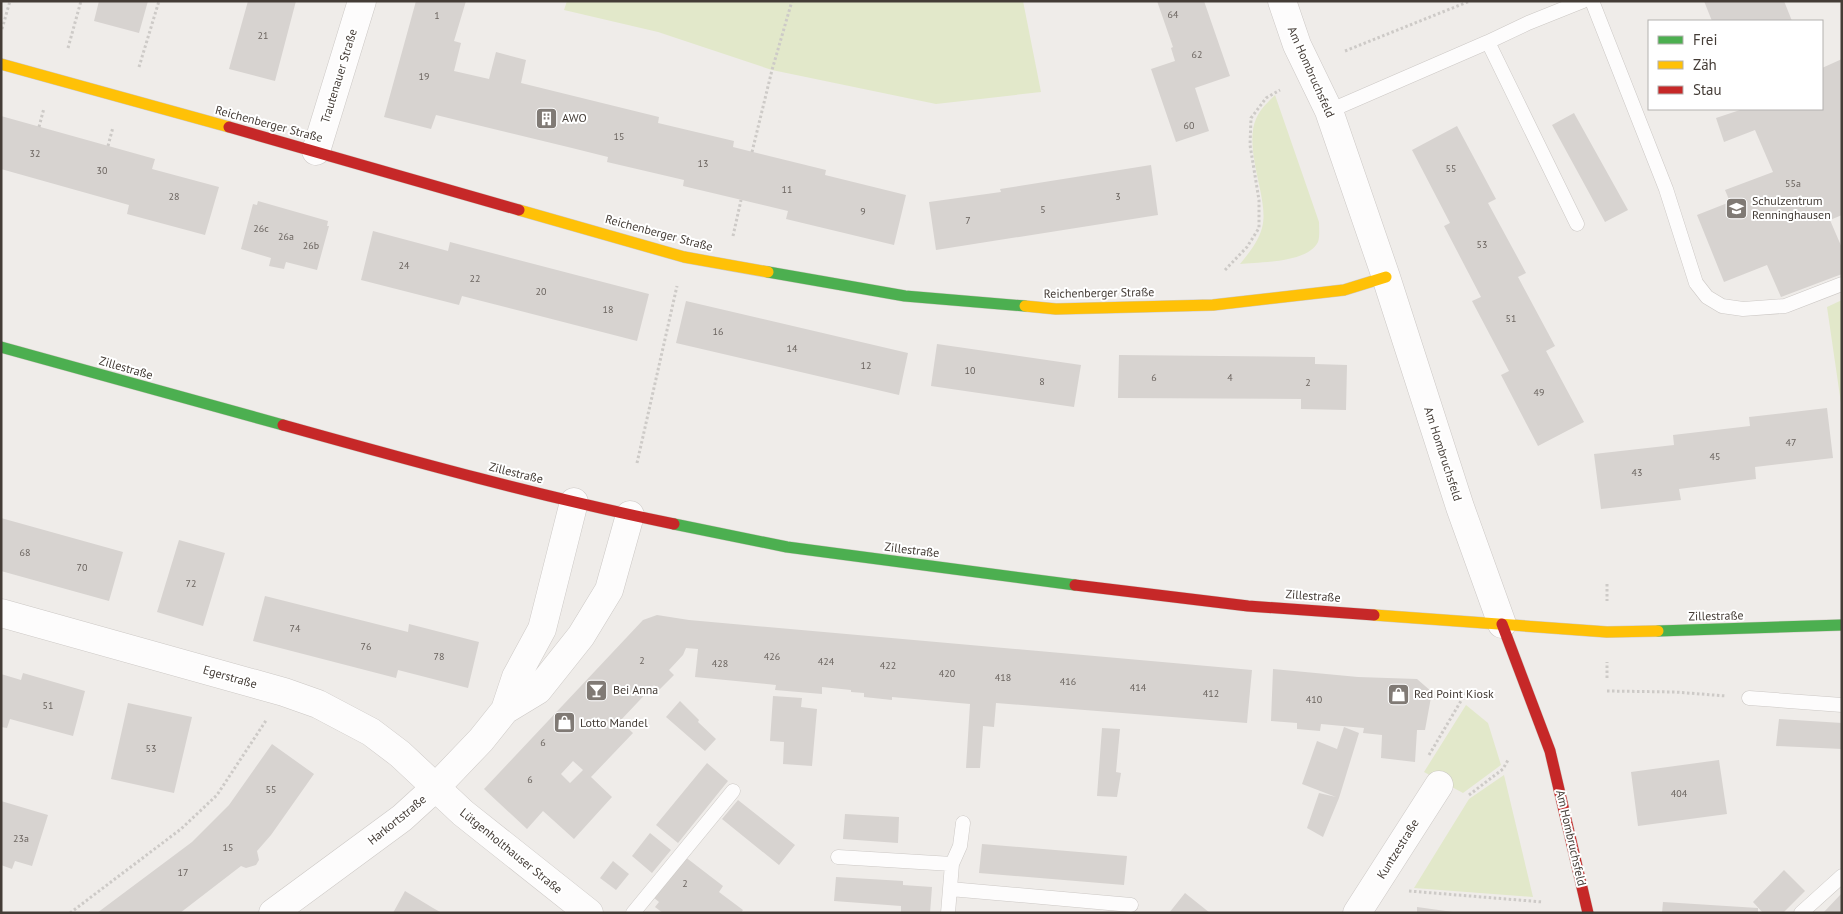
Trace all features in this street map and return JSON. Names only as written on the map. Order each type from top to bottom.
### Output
[{"type":"main road","name":"Reichenberger Straße","points":[[1,64],[316,151],[684,257],[905,296],[1056,309],[1213,304],[1344,290],[1386,277]]},
{"type":"main road","name":"Zillestraße","points":[[1,348],[426,464],[574,502],[786,547],[1248,606],[1607,632],[1842,625]]},
{"type":"main road","name":"Am Hombruchsfeld","points":[[1502,624],[1550,751],[1588,913]]},
{"type":"street","name":"Trautenauer Straße","points":[[316,151],[362,1]]},
{"type":"street","name":"Am Hombruchsfeld","points":[[1282,1],[1298,45],[1329,111],[1386,277],[1460,506],[1502,624]]},
{"type":"street","name":"Harkortstraße","points":[[505,710],[516,677],[542,629],[574,502]]},
{"type":"street","name":"Harkortstraße","points":[[273,913],[402,818],[436,787],[481,740],[505,710],[538,690],[581,636],[609,590],[630,515]]},
{"type":"street","name":"Egerstraße","points":[[1,613],[265,687],[318,704],[371,732],[400,754],[436,787]]},
{"type":"street","name":"Kuntzestraße","points":[[1357,913],[1439,784]]},
{"type":"street","name":"Lütgenholthauser Straße","points":[[436,787],[463,813],[589,913]]},
{"type":"lane","points":[[1329,111],[1528,23],[1583,1]]},
{"type":"lane","points":[[1592,1],[1666,189],[1696,283],[1707,297],[1722,306],[1743,309],[1785,306],[1842,284]]},
{"type":"lane","points":[[1488,42],[1577,224]]},
{"type":"lane","points":[[1749,698],[1842,705]]},
{"type":"lane","points":[[633,913],[733,791]]},
{"type":"lane","points":[[948,913],[952,864],[960,846],[963,823]]},
{"type":"lane","points":[[838,857],[952,864]]},
{"type":"lane","points":[[1801,913],[1842,876]]},
{"type":"lane","points":[[950,889],[1132,905]]},
{"type":"path","points":[[2,29],[10,1]]},
{"type":"path","points":[[68,48],[81,1]]},
{"type":"path","points":[[139,67],[159,1]]},
{"type":"path","points":[[752,152],[772,70],[792,1]]},
{"type":"path","points":[[1344,51],[1470,1]]},
{"type":"path","points":[[1225,270],[1247,247],[1259,228],[1260,200],[1250,145],[1252,118],[1266,98],[1280,90]]},
{"type":"path","points":[[40,126],[45,104]]},
{"type":"path","points":[[108,146],[114,124]]},
{"type":"path","points":[[731,241],[741,200]]},
{"type":"path","points":[[636,463],[679,278]]},
{"type":"path","points":[[1468,689],[1419,772],[1462,800],[1503,769],[1508,760]]},
{"type":"path","points":[[1607,692],[1675,692],[1749,698]]},
{"type":"path","points":[[70,913],[181,829],[217,795],[267,718]]},
{"type":"path","points":[[1406,890],[1543,902]]},
{"type":"green space","points":[[567,1],[1023,1],[1041,92],[936,104],[772,70],[658,32],[564,10]]},
{"type":"green space","points":[[1275,95],[1319,222],[1319,240],[1313,249],[1294,258],[1240,264],[1258,238],[1263,220],[1254,156],[1253,127],[1264,106]]},
{"type":"green space","points":[[1842,300],[1842,410],[1827,307]]},
{"type":"green space","points":[[1466,705],[1488,723],[1501,765],[1463,793],[1424,772]]},
{"type":"green space","points":[[1504,775],[1533,897],[1414,888],[1469,799]]},
{"type":"building","points":[[99,1],[148,1],[139,33],[94,21]]},
{"type":"building","points":[[248,1],[296,1],[275,81],[229,69]]},
{"type":"building","points":[[416,1],[466,1],[454,41],[461,43],[454,71],[489,79],[496,52],[526,60],[521,83],[659,117],[658,123],[734,141],[733,147],[826,170],[825,175],[906,195],[894,245],[786,219],[788,211],[683,186],[684,180],[607,162],[608,157],[436,115],[431,129],[384,117]]},
{"type":"building","points":[[1157,1],[1204,1],[1230,76],[1195,88],[1209,131],[1176,142],[1151,69],[1175,61],[1171,48],[1173,47]]},
{"type":"building","points":[[1704,1],[1784,1],[1792,20],[1712,20]]},
{"type":"building","points":[[1842,59],[1842,215],[1830,220],[1842,248],[1842,274],[1781,297],[1767,265],[1724,282],[1697,215],[1730,202],[1725,190],[1773,172],[1755,130],[1724,142],[1716,118],[1740,110],[1823,110],[1823,68]]},
{"type":"building","points":[[1574,113],[1628,210],[1605,222],[1552,125]]},
{"type":"building","points":[[1,116],[155,159],[152,169],[219,187],[205,235],[127,214],[129,205],[1,169]]},
{"type":"building","points":[[1457,126],[1496,199],[1488,203],[1526,273],[1518,277],[1555,346],[1546,351],[1584,422],[1538,446],[1501,375],[1509,371],[1472,301],[1481,297],[1444,226],[1450,223],[1412,150]]},
{"type":"building","points":[[1151,165],[1158,215],[936,250],[929,202],[1001,192],[1000,189]]},
{"type":"building","points":[[258,201],[328,221],[327,226],[329,226],[317,270],[286,262],[284,269],[269,266],[271,258],[241,249],[253,204],[257,205]]},
{"type":"building","points":[[373,231],[448,251],[450,242],[649,294],[637,341],[462,296],[459,305],[361,280]]},
{"type":"building","points":[[686,301],[908,353],[899,395],[676,343]]},
{"type":"building","points":[[937,344],[1081,365],[1074,407],[931,386]]},
{"type":"building","points":[[1119,355],[1315,357],[1315,364],[1347,365],[1346,410],[1301,409],[1301,399],[1118,398]]},
{"type":"building","points":[[1827,408],[1833,458],[1755,467],[1756,479],[1679,489],[1681,500],[1601,509],[1594,454],[1674,445],[1673,435],[1750,426],[1749,417]]},
{"type":"building","points":[[1,518],[123,552],[109,601],[1,571]]},
{"type":"building","points":[[179,540],[225,553],[203,626],[157,612]]},
{"type":"building","points":[[265,596],[408,632],[409,624],[479,642],[468,688],[398,670],[396,678],[253,641]]},
{"type":"building","points":[[657,615],[689,620],[1252,670],[1247,723],[996,703],[994,727],[983,726],[980,768],[966,768],[970,704],[892,697],[892,700],[864,697],[864,693],[822,687],[822,694],[775,690],[776,685],[695,677],[698,649],[686,648],[683,655],[669,670],[674,675],[659,690],[654,685],[620,721],[633,733],[591,777],[612,797],[574,839],[543,811],[527,829],[484,789],[643,620]],"holes":[[[573,761],[583,770],[570,783],[561,774]]]},
{"type":"building","points":[[1273,669],[1358,677],[1417,679],[1432,692],[1425,730],[1417,730],[1415,762],[1381,758],[1382,735],[1363,733],[1364,728],[1321,724],[1320,731],[1297,729],[1297,723],[1271,721]]},
{"type":"building","points":[[23,673],[85,691],[73,736],[10,719],[7,728],[1,727],[1,674],[21,680]]},
{"type":"building","points":[[773,696],[802,698],[801,707],[817,709],[812,766],[783,764],[784,742],[770,741]]},
{"type":"building","points":[[680,701],[716,739],[705,751],[666,717]]},
{"type":"building","points":[[128,703],[192,717],[174,793],[111,779]]},
{"type":"building","points":[[1779,719],[1842,723],[1842,749],[1776,746]]},
{"type":"building","points":[[1344,727],[1359,733],[1339,798],[1323,837],[1307,828],[1319,793],[1336,797],[1302,784],[1317,741],[1337,749]]},
{"type":"building","points":[[1102,728],[1120,729],[1116,772],[1121,773],[1117,797],[1097,796]]},
{"type":"building","points":[[272,744],[314,774],[271,835],[257,851],[259,860],[256,865],[246,868],[241,866],[180,913],[97,913],[192,842],[229,805]]},
{"type":"building","points":[[1719,760],[1727,814],[1638,826],[1631,772]]},
{"type":"building","points":[[707,763],[728,781],[678,843],[656,825]]},
{"type":"building","points":[[738,800],[795,845],[779,865],[722,819]]},
{"type":"building","points":[[1,801],[48,815],[32,866],[15,861],[12,869],[1,865]]},
{"type":"building","points":[[845,814],[899,817],[898,843],[843,839]]},
{"type":"building","points":[[650,833],[671,850],[652,873],[632,856]]},
{"type":"building","points":[[982,844],[1127,856],[1124,885],[979,873]]},
{"type":"building","points":[[684,856],[723,886],[719,892],[743,910],[741,913],[663,913],[655,907],[659,902],[653,897]]},
{"type":"building","points":[[613,861],[629,874],[616,890],[600,878]]},
{"type":"building","points":[[1784,870],[1805,891],[1783,913],[1763,913],[1753,902]]},
{"type":"building","points":[[836,877],[903,881],[903,885],[932,887],[930,913],[901,913],[901,906],[834,901]]},
{"type":"building","points":[[405,891],[433,908],[442,913],[393,913]]},
{"type":"building","points":[[1185,893],[1210,913],[1169,913]]},
{"type":"building","points":[[1842,893],[1842,913],[1823,913]]},
{"type":"building","points":[[1663,902],[1758,908],[1758,913],[1662,913]]},
{"type":"building","points":[[1417,907],[1453,912],[1453,913],[1417,913]]},
{"type":"traffic: fast","points":[[768,272],[905,296],[1025,306]]},
{"type":"traffic: fast","points":[[1,347],[283,425]]},
{"type":"traffic: fast","points":[[674,524],[787,547],[1075,585]]},
{"type":"traffic: fast","points":[[1658,631],[1842,625]]},
{"type":"traffic: slow","points":[[1,64],[229,127]]},
{"type":"traffic: slow","points":[[519,210],[684,257],[768,272]]},
{"type":"traffic: slow","points":[[1025,306],[1056,309],[1213,305],[1344,290],[1386,277]]},
{"type":"traffic: slow","points":[[1374,615],[1607,632],[1658,631]]},
{"type":"traffic: jam","points":[[229,127],[519,210]]},
{"type":"traffic: jam","points":[[283,425],[526,490],[674,524]]},
{"type":"traffic: jam","points":[[1075,585],[1248,606],[1374,615]]},
{"type":"traffic: jam","points":[[1502,624],[1550,751],[1588,913]]},
{"type":"place","name":"AWO","points":[[546,118]]},
{"type":"place","name":"Schulzentrum Renninghausen","points":[[1736,208]]},
{"type":"place","name":"Bei Anna","points":[[597,690]]},
{"type":"place","name":"Red Point Kiosk","points":[[1398,694]]},
{"type":"place","name":"Lotto Mandel","points":[[564,723]]}]
